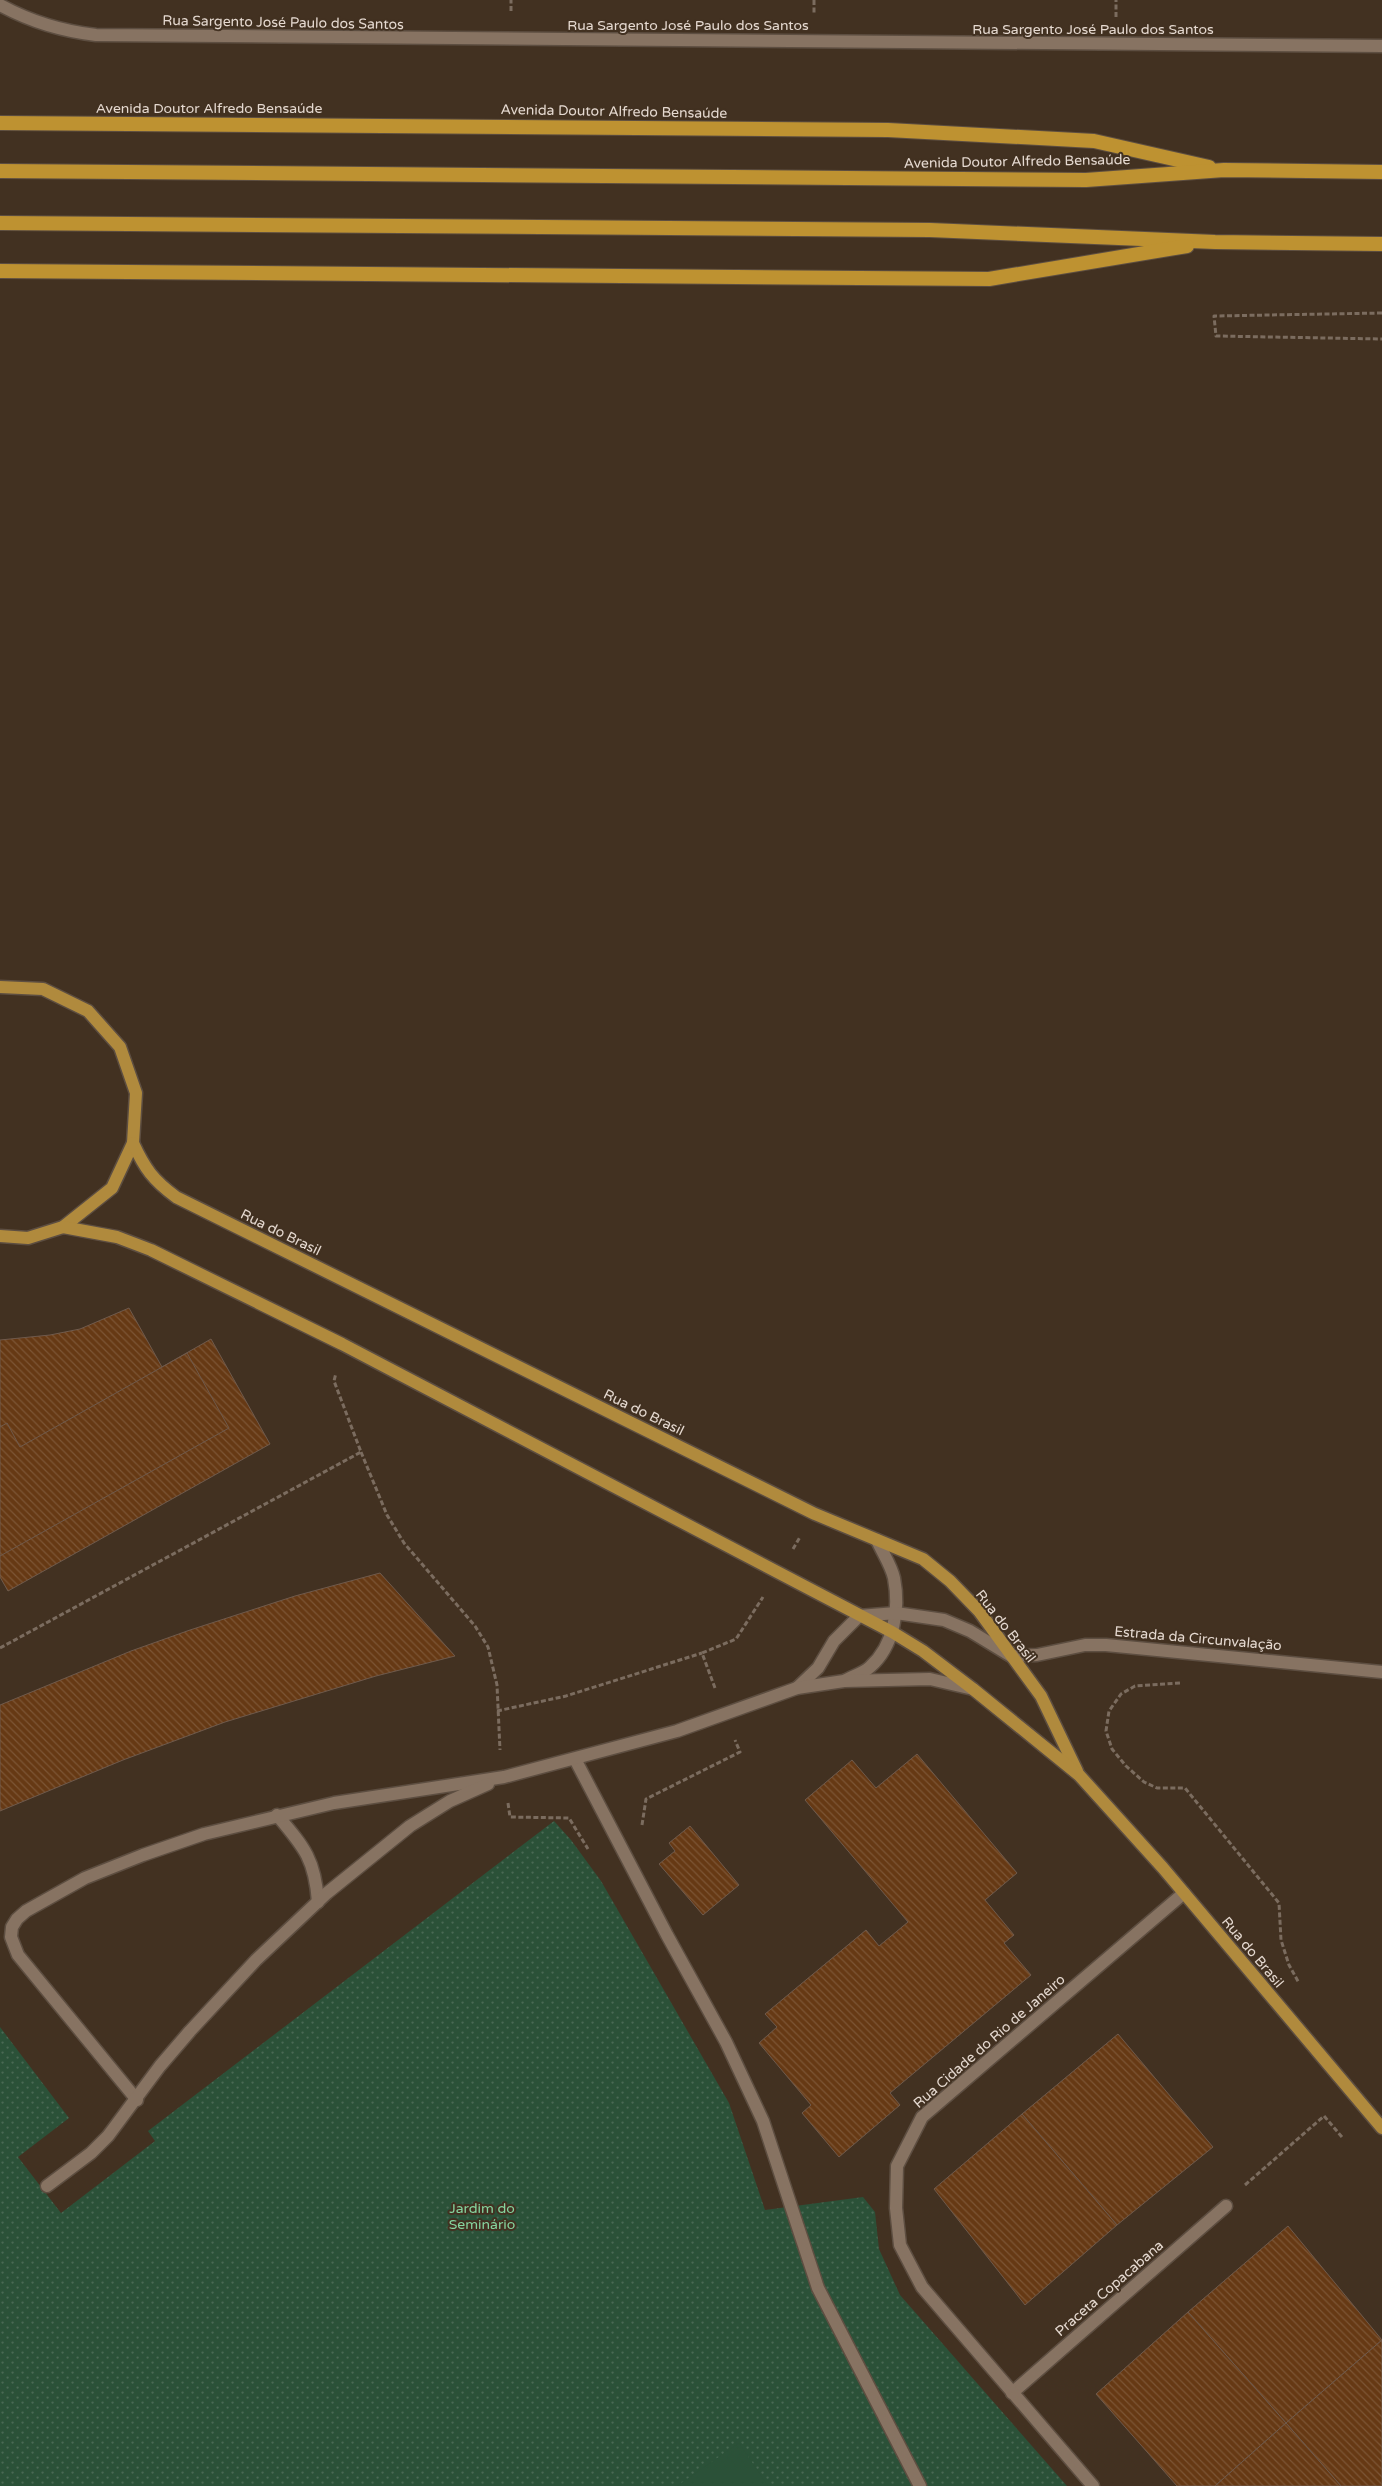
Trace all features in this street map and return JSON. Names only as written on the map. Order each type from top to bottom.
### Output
[{"type":"highway","name":"Avenida Doutor Alfredo Bensaúde","points":[[0,123],[888,130],[1094,141],[1224,170]]},
{"type":"highway","name":"Avenida Doutor Alfredo Bensaúde","points":[[0,171],[1086,180],[1224,170],[1382,172]]},
{"type":"highway","points":[[0,222],[930,230],[1215,242],[1382,244]]},
{"type":"highway","points":[[0,271],[989,280],[1215,242]]},
{"type":"main road","points":[[0,987],[43,989],[88,1011],[120,1048],[136,1094],[133,1143],[112,1188],[63,1227],[28,1238],[0,1236]]},
{"type":"main road","name":"Rua do Brasil","points":[[133,1143],[143,1166],[156,1182],[176,1197],[815,1514],[923,1559],[950,1581],[979,1611],[1041,1696],[1079,1775]]},
{"type":"main road","name":"Rua do Brasil","points":[[63,1227],[116,1237],[151,1250],[342,1344],[892,1632],[923,1651],[1079,1775],[1184,1893],[1382,2128]]},
{"type":"street","name":"Rua Sargento José Paulo dos Santos","points":[[0,5],[46,26],[69,32],[96,35],[1382,46]]},
{"type":"street","points":[[844,1681],[870,1668],[886,1646],[892,1632],[896,1613],[894,1577],[876,1540]]},
{"type":"street","points":[[797,1688],[818,1668],[834,1641],[859,1616],[896,1613],[944,1620],[970,1631],[1011,1656]]},
{"type":"street","name":"Estrada da Circunvalação","points":[[1011,1656],[1037,1655],[1085,1645],[1106,1645],[1382,1672]]},
{"type":"street","points":[[137,2100],[18,1955],[11,1937],[12,1928],[17,1919],[26,1911],[85,1878],[142,1855],[195,1837],[277,1815],[334,1803],[504,1777],[678,1731],[797,1688],[844,1681],[930,1679],[973,1689]]},
{"type":"street","points":[[575,1759],[726,2042],[763,2121],[818,2288],[920,2486]]},
{"type":"street","points":[[48,2186],[91,2153],[108,2136],[137,2100],[160,2066],[196,2024],[256,1960],[318,1902],[370,1856],[410,1826],[450,1801],[504,1777]]},
{"type":"street","points":[[277,1815],[309,1856],[316,1876],[318,1902]]},
{"type":"street","name":"Rua Cidade do Rio de Janeiro","points":[[1093,2486],[922,2288],[900,2245],[896,2208],[897,2166],[922,2117],[1184,1893]]},
{"type":"street","name":"Praceta Copacabana","points":[[1012,2393],[1226,2206]]},
{"type":"path","points":[[511,0],[511,9]]},
{"type":"path","points":[[814,0],[814,11]]},
{"type":"path","points":[[1116,0],[1116,14]]},
{"type":"path","points":[[1382,313],[1214,316],[1216,336],[1382,339]]},
{"type":"path","points":[[342,1344],[334,1380],[387,1514],[404,1543],[475,1626],[488,1647],[496,1685],[498,1732],[510,1817],[569,1818],[591,1855],[642,1829],[646,1799],[740,1752],[702,1653]]},
{"type":"path","points":[[0,1648],[361,1452]]},
{"type":"path","points":[[497,1711],[566,1696],[702,1653],[736,1638],[815,1514]]},
{"type":"path","points":[[1188,1684],[1135,1686],[1121,1694],[1109,1711],[1106,1731],[1112,1749],[1126,1766],[1144,1782],[1157,1788],[1185,1788],[1279,1903],[1281,1940],[1289,1966],[1304,1990]]},
{"type":"path","points":[[1226,2206],[1251,2178],[1324,2116],[1342,2138]]},
{"type":"green space","name":"Jardim do Seminário","points":[[554,1821],[571,1840],[601,1881],[729,2103],[765,2210],[863,2197],[875,2212],[879,2249],[900,2295],[1067,2486],[0,2486],[0,2027],[69,2118],[18,2157],[61,2213],[155,2141],[148,2131]]},
{"type":"green space","points":[[739,2443],[768,2486],[677,2486]]},
{"type":"building","points":[[129,1308],[162,1367],[211,1339],[270,1444],[8,1591],[0,1577],[0,1340],[50,1335],[80,1329]]},
{"type":"building","points":[[187,1353],[229,1428],[0,1556],[0,1427],[7,1423],[20,1447]]},
{"type":"building","points":[[380,1573],[455,1656],[376,1676],[225,1722],[123,1760],[0,1811],[0,1705],[131,1651],[190,1630],[295,1596]]},
{"type":"building","points":[[917,1754],[1017,1873],[985,1900],[1014,1935],[1004,1943],[1031,1975],[890,2093],[900,2105],[839,2157],[802,2113],[811,2105],[759,2043],[777,2027],[765,2014],[866,1930],[879,1946],[908,1922],[805,1800],[852,1760],[876,1788]]},
{"type":"building","points":[[690,1826],[739,1885],[703,1915],[659,1864],[675,1851],[669,1843]]},
{"type":"building","points":[[1118,2034],[1213,2147],[1117,2225],[1022,2114]]},
{"type":"building","points":[[1022,2114],[1117,2225],[1025,2305],[934,2189]]},
{"type":"building","points":[[1288,2226],[1382,2340],[1286,2423],[1188,2312]]},
{"type":"building","points":[[1188,2312],[1286,2423],[1215,2486],[1177,2486],[1096,2394]]},
{"type":"building","points":[[1382,2340],[1382,2486],[1341,2486],[1286,2423]]},
{"type":"building","points":[[1286,2423],[1341,2486],[1215,2486]]}]
